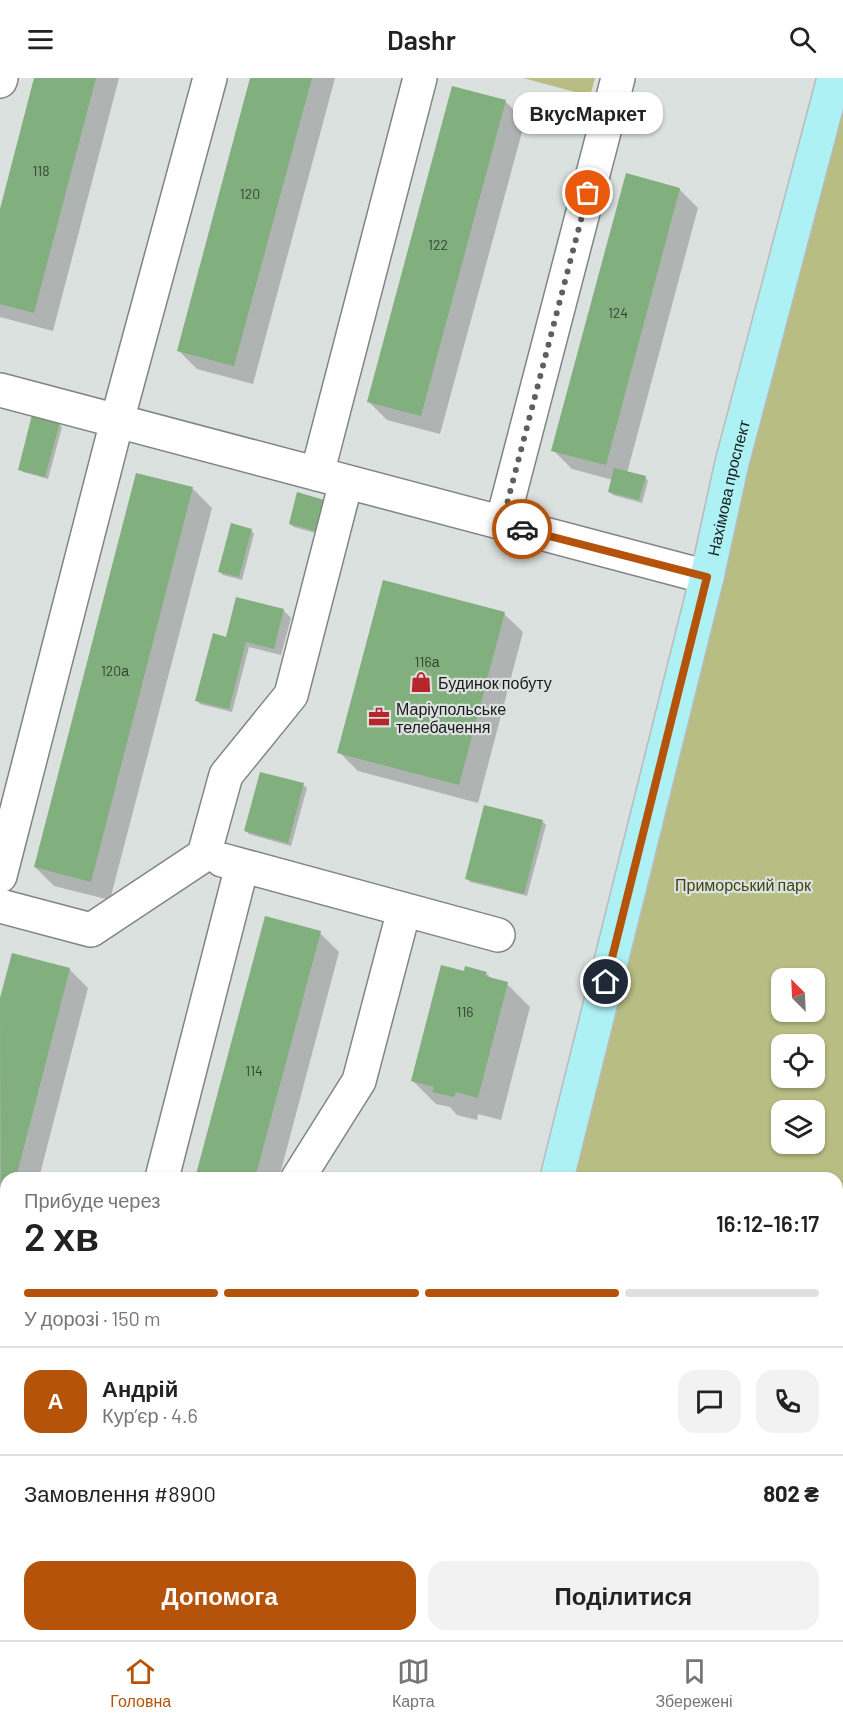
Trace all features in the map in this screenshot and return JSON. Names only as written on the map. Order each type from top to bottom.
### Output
[{"type":"main road","name":"Нахімова проспект","points":[[558,1172],[707,577],[732,463],[834,78]]},
{"type":"street","points":[[0,876],[117,421],[210,78]]},
{"type":"street","points":[[0,906],[91,930],[204,855],[226,775],[291,695],[332,478],[420,78]]},
{"type":"street","points":[[502,523],[618,78]]},
{"type":"street","points":[[0,390],[707,577]]},
{"type":"street","points":[[204,855],[498,935]]},
{"type":"street","points":[[164,1172],[242,866]]},
{"type":"street","points":[[302,1172],[358,1081],[404,910]]},
{"type":"green space","points":[[523,78],[595,78],[590,96]]},
{"type":"green space","name":"Приморський парк","points":[[843,98],[843,1172],[564,1172]]},
{"type":"building","points":[[34,78],[96,78],[34,313],[0,304],[0,209]]},
{"type":"building","points":[[250,78],[312,78],[234,366],[177,351]]},
{"type":"building","points":[[452,86],[506,100],[421,416],[367,402]]},
{"type":"building","points":[[626,173],[680,188],[606,465],[551,451]]},
{"type":"building","points":[[32,415],[60,422],[45,477],[18,470]]},
{"type":"building","points":[[614,468],[646,476],[639,500],[608,492]]},
{"type":"building","points":[[136,473],[193,487],[91,882],[34,867]]},
{"type":"building","points":[[297,492],[331,502],[323,533],[289,524]]},
{"type":"building","points":[[231,523],[252,529],[239,577],[218,572]]},
{"type":"building","points":[[383,580],[505,612],[459,785],[337,753]]},
{"type":"building","points":[[236,597],[284,609],[274,649],[246,642],[229,709],[195,701],[213,633],[226,637]]},
{"type":"building","points":[[260,772],[304,783],[288,843],[244,831]]},
{"type":"building","points":[[484,805],[543,820],[524,894],[465,879]]},
{"type":"building","points":[[265,916],[321,931],[257,1172],[197,1172]]},
{"type":"building","points":[[12,953],[70,968],[18,1172],[1,1172],[0,998]]},
{"type":"building","points":[[441,965],[464,971],[465,966],[487,972],[485,976],[508,982],[478,1098],[456,1092],[454,1097],[432,1092],[434,1087],[411,1081]]},
{"type":"way so far","points":[[522,529],[502,523],[588,193]]},
{"type":"place","name":"ВкусМаркет","points":[[588,193]]},
{"type":"place","name":"Будинок побуту","points":[[421,682]]},
{"type":"place","name":"Маріупольське телебачення","points":[[379,717]]},
{"type":"route","points":[[522,529],[707,577],[606,982]]}]
